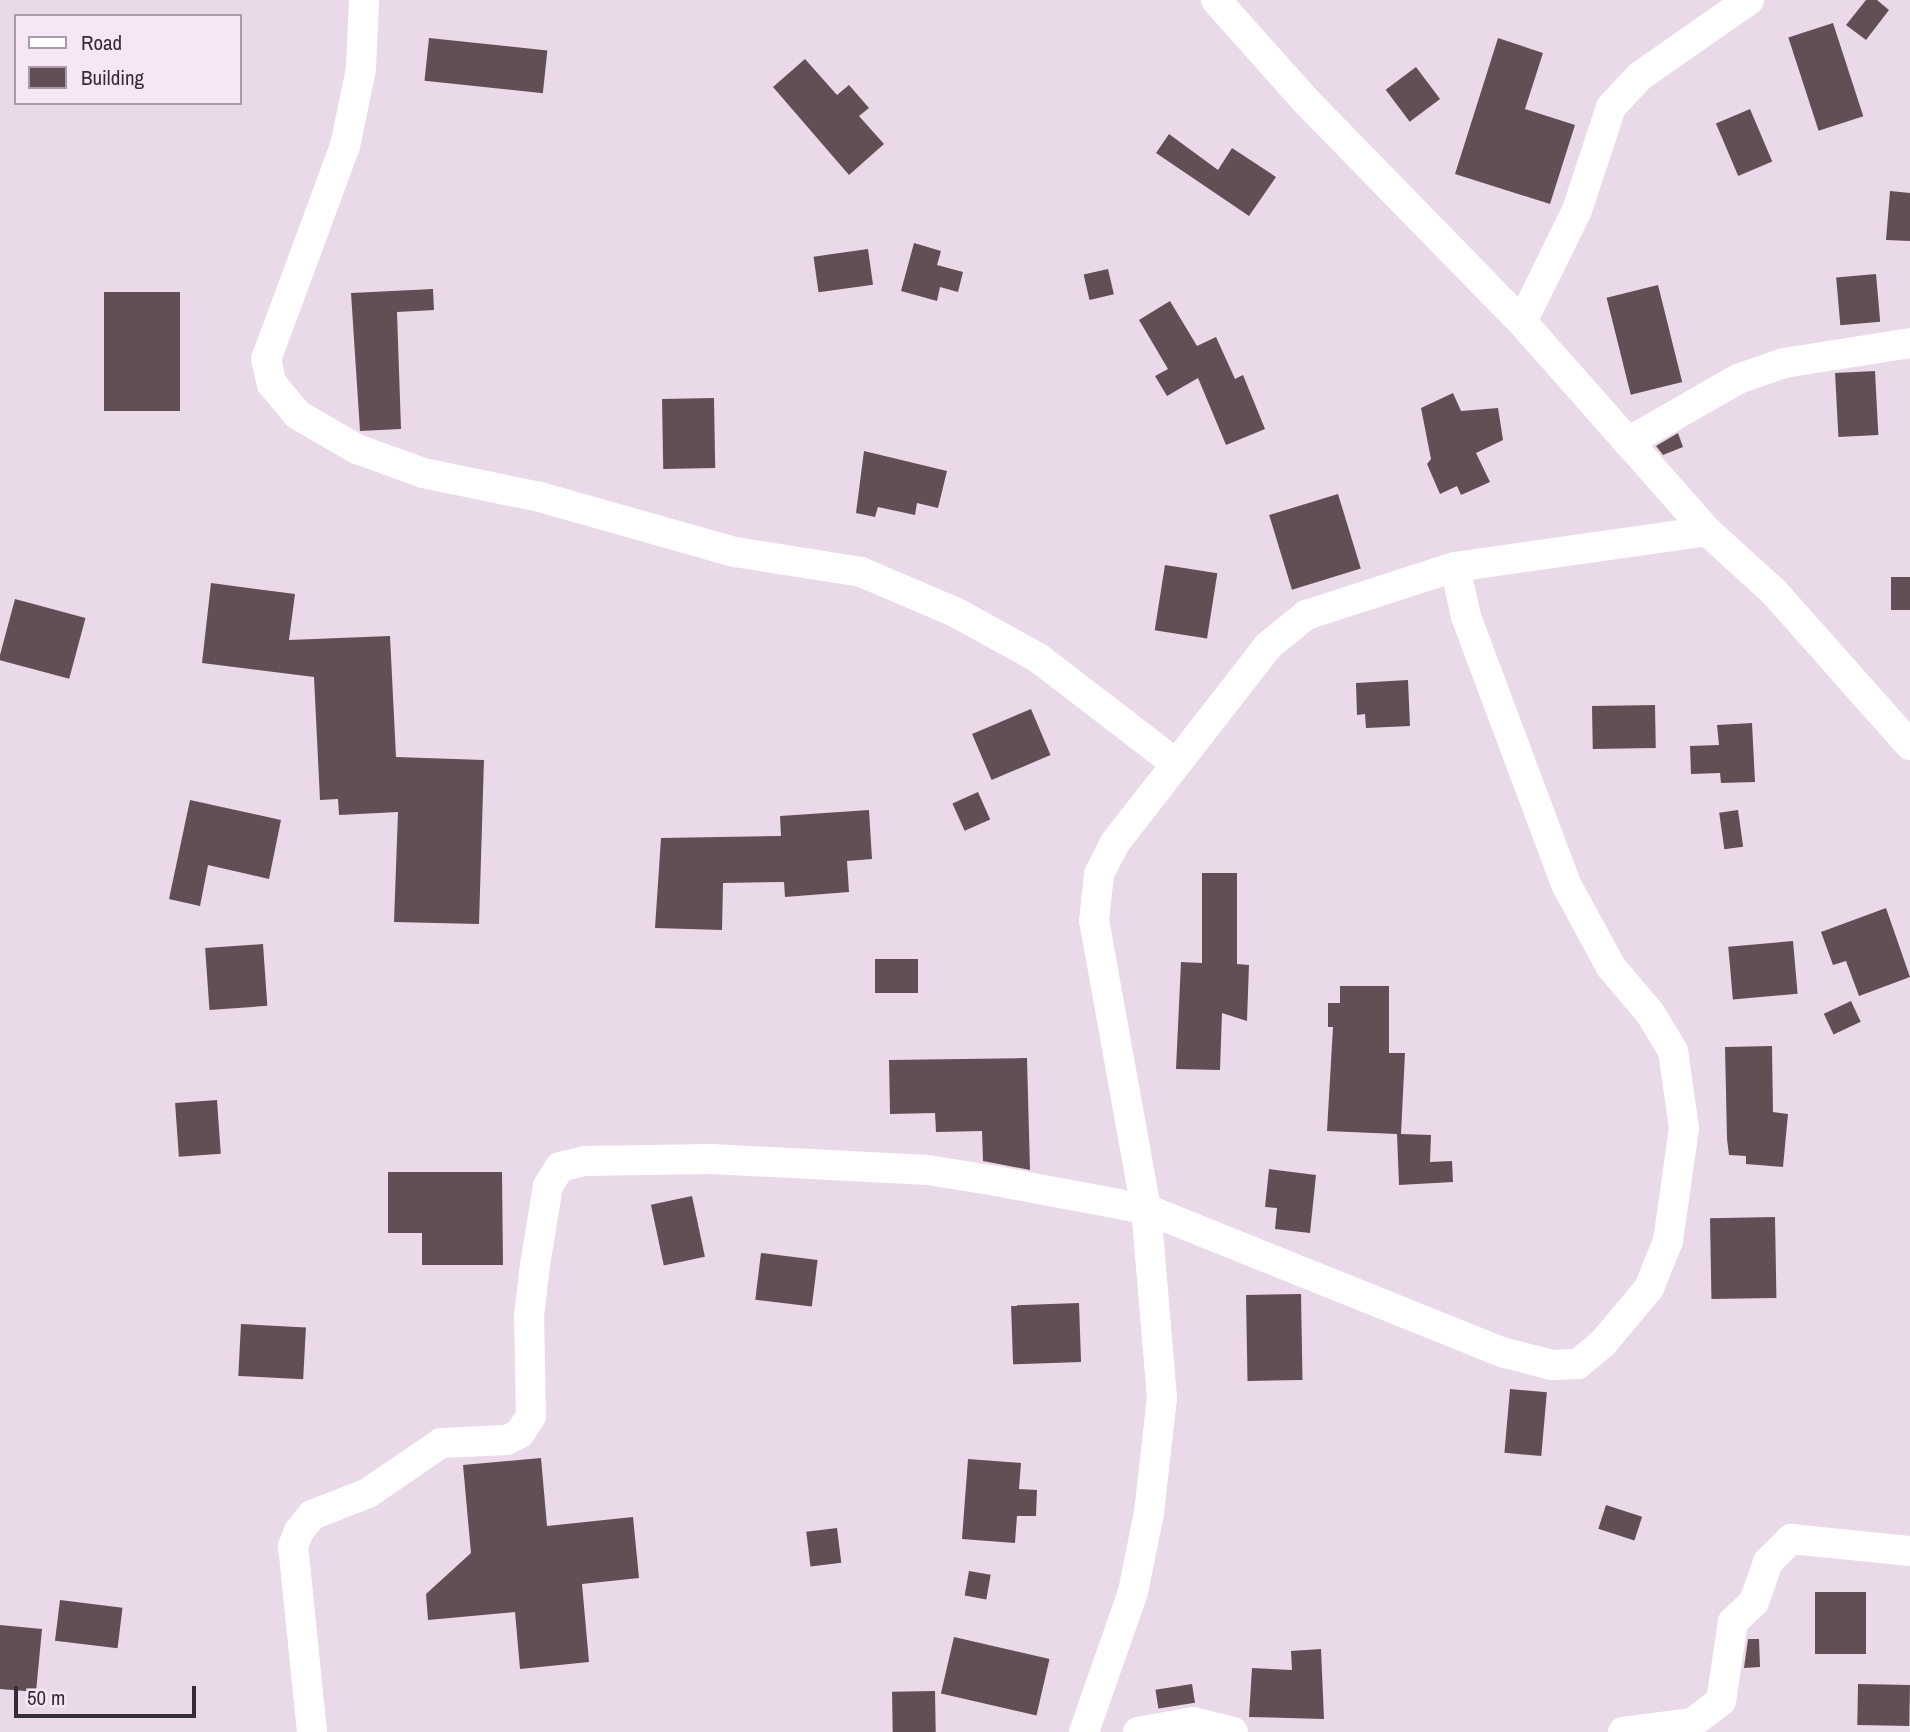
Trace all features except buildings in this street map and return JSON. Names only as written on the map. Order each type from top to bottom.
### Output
[{"type":"street","points":[[364,0],[361,69],[345,146],[266,359],[272,384],[298,415],[357,449],[423,473],[540,497],[735,552],[860,572],[955,612],[1037,657],[1175,763]]},
{"type":"street","points":[[1216,0],[1305,100],[1522,322],[1707,531],[1774,592],[1910,745]]},
{"type":"street","points":[[1522,322],[1577,209],[1611,107],[1640,76],[1749,0]]},
{"type":"street","points":[[1628,442],[1738,379],[1784,363],[1910,343]]},
{"type":"street","points":[[1084,1732],[1132,1592],[1150,1500],[1162,1398],[1146,1209],[1093,900],[1114,844],[1175,763],[1285,627],[1331,603],[1455,567],[1707,531]]},
{"type":"street","points":[[312,1732],[293,1546],[299,1531],[312,1515],[368,1493],[441,1443],[507,1440],[520,1433],[531,1416],[529,1316],[535,1265],[548,1186],[560,1167],[584,1161],[711,1159],[928,1170],[1146,1209],[1429,1327],[1552,1365],[1578,1364],[1649,1288],[1668,1241],[1684,1128],[1672,1051],[1650,1013],[1611,967],[1566,884],[1466,616],[1455,567]]},
{"type":"street","points":[[1623,1732],[1692,1723],[1721,1701],[1733,1622],[1754,1602],[1768,1562],[1791,1539],[1910,1550]]},
{"type":"street","points":[[1138,1732],[1193,1723],[1233,1732]]}]
